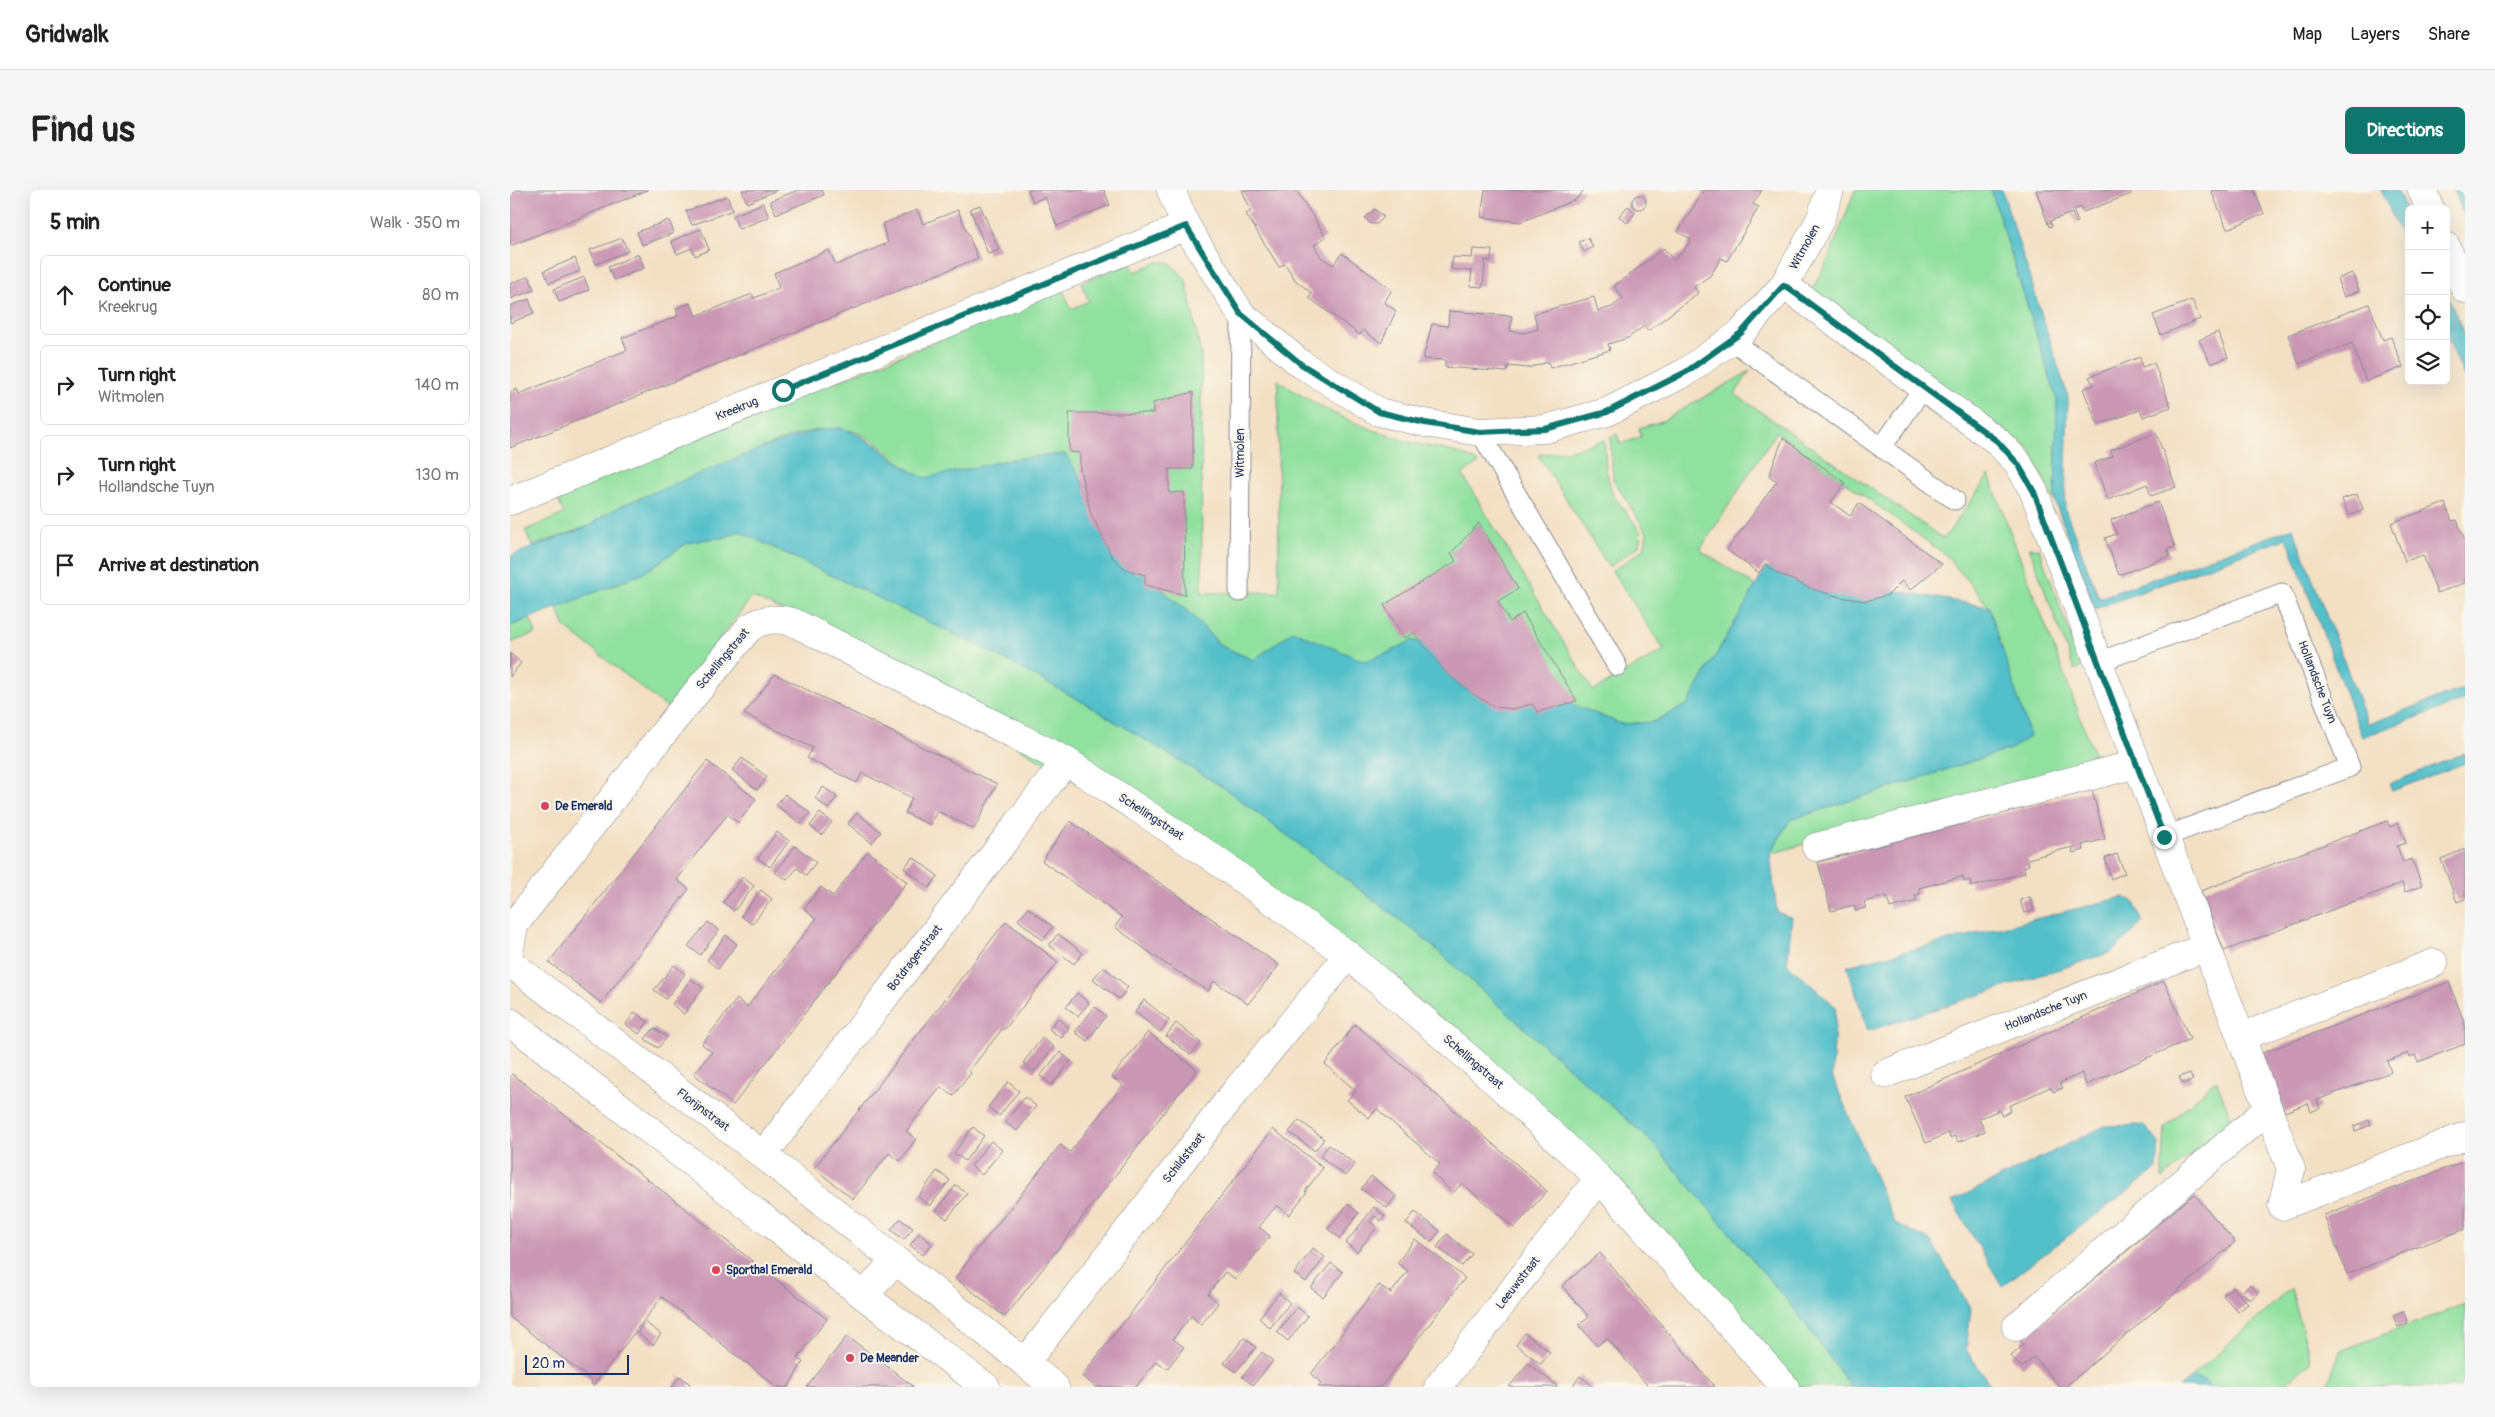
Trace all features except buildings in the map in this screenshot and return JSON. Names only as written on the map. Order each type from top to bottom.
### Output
[{"type":"street","name":"Witmolen","points":[[1171,190],[1186,226],[1241,314],[1301,364],[1379,412],[1425,423],[1480,432],[1545,429],[1607,412],[1686,372],[1741,333],[1784,285],[1820,220],[1830,190]]},
{"type":"street","points":[[2422,190],[2428,205]]},
{"type":"street","name":"Kreekrug","points":[[510,501],[1186,226]]},
{"type":"street","points":[[2448,250],[2465,289]]},
{"type":"street","points":[[1784,285],[1997,441],[2018,464],[2034,492],[2291,1169],[2282,1206],[2465,1136]]},
{"type":"street","name":"Schellingstraat","points":[[510,948],[514,925],[673,721],[749,628],[757,622],[781,619],[793,622],[1066,761],[1210,856],[1348,955],[1485,1072],[1599,1178],[1785,1387]]},
{"type":"street","name":"Botdragerstraat","points":[[763,1155],[1066,761]]},
{"type":"street","points":[[1816,847],[2137,764]]},
{"type":"street","name":"Hollandsche Tuyn","points":[[1885,1074],[2206,947]]},
{"type":"street","name":"Schildstraat","points":[[1025,1363],[1235,1092],[1348,955]]},
{"type":"street","name":"Florijnstraat","points":[[510,963],[763,1155],[1055,1387]]},
{"type":"street","points":[[2241,1037],[2434,963]]},
{"type":"street","points":[[510,1022],[864,1296],[986,1387]]},
{"type":"street","points":[[2016,1327],[2268,1109]]},
{"type":"street","name":"Leeuwstraat","points":[[1438,1387],[1599,1178]]},
{"type":"street","points":[[864,1296],[895,1260]]},
{"type":"lane","name":"Witmolen","points":[[1240,592],[1241,314]]},
{"type":"lane","points":[[1731,340],[1955,500]]},
{"type":"lane","points":[[1882,447],[1924,387]]},
{"type":"lane","points":[[1480,432],[1616,666]]},
{"type":"lane","name":"Hollandsche Tuyn","points":[[2099,662],[2282,593],[2350,768],[2164,837]]},
{"type":"green space","points":[[1855,190],[1991,190],[2057,400],[2055,502],[2028,447],[1828,305],[1813,288],[1830,256]]},
{"type":"green space","points":[[1157,262],[1169,262],[1186,280],[1201,354],[1202,593],[1279,592],[1278,380],[1309,400],[1341,417],[1410,442],[1463,455],[1479,463],[1462,474],[1593,691],[1664,650],[1612,571],[1644,549],[1647,533],[1613,479],[1610,437],[1617,434],[1620,444],[1641,437],[1639,428],[1662,421],[1750,371],[1735,394],[1944,539],[1989,475],[2094,754],[2070,768],[1770,854],[1790,820],[2013,748],[1989,607],[1947,556],[1776,432],[1700,550],[1756,586],[1687,705],[1653,722],[1621,724],[1413,640],[1390,652],[1364,662],[1293,631],[1254,660],[1221,646],[1194,617],[1115,549],[1077,472],[1065,454],[1012,459],[925,479],[861,434],[835,429],[818,430],[784,439],[719,468],[623,505],[603,516],[592,525],[532,546],[525,530],[564,514],[556,495],[1063,290],[1071,309],[1089,301],[1081,283],[1130,263],[1136,272]]},
{"type":"green space","points":[[1604,440],[1606,468],[1612,493],[1641,532],[1639,546],[1609,567],[1538,455],[1571,450]]},
{"type":"green space","points":[[739,531],[985,649],[1083,702],[1224,788],[1419,934],[1651,1141],[1796,1311],[1851,1387],[1796,1387],[1760,1341],[1666,1233],[1559,1124],[1387,972],[828,631],[752,597],[667,708],[565,627],[557,607],[642,574],[687,543],[723,538]]},
{"type":"green space","points":[[2029,547],[2039,549],[2082,667],[2074,670]]},
{"type":"green space","points":[[530,618],[536,633],[510,643],[510,626]]},
{"type":"green space","points":[[2216,1080],[2232,1120],[2162,1179],[2165,1127]]},
{"type":"green space","points":[[2291,1288],[2311,1362],[2281,1387],[2210,1387],[2204,1380],[2192,1377]]},
{"type":"green space","points":[[2465,1304],[2465,1387],[2327,1387],[2340,1351]]},
{"type":"water","points":[[1991,190],[2002,190],[2068,397],[2065,509],[2099,598],[2293,528],[2368,724],[2465,688],[2465,700],[2362,737],[2287,538],[2095,609],[2055,502],[2057,400]]},
{"type":"water","points":[[2381,190],[2397,190],[2405,207],[2405,244]]},
{"type":"water","points":[[2453,190],[2465,190],[2465,218]]},
{"type":"water","points":[[2450,300],[2465,336],[2465,378],[2450,343]]},
{"type":"water","points":[[839,428],[863,437],[903,466],[925,478],[1013,459],[1065,454],[1077,472],[1115,549],[1194,617],[1221,646],[1254,660],[1293,631],[1364,661],[1390,652],[1413,640],[1621,724],[1653,722],[1687,705],[1766,568],[1989,607],[2030,736],[2013,748],[1790,820],[1770,854],[1777,912],[1792,918],[1787,964],[1836,1007],[1832,1076],[1895,1223],[1931,1241],[1971,1309],[1966,1350],[1992,1387],[1851,1387],[1796,1311],[1651,1141],[1419,934],[1224,788],[1083,702],[985,649],[739,531],[723,538],[687,543],[642,574],[510,626],[510,556],[592,525],[603,516],[623,505],[767,446],[821,429]]},
{"type":"water","points":[[2465,753],[2465,763],[2392,791],[2389,784]]},
{"type":"water","points":[[2123,897],[2133,901],[2143,922],[2112,952],[1868,1031],[1847,966]]},
{"type":"water","points":[[2144,1125],[2159,1143],[2157,1169],[2002,1286],[1952,1201],[2105,1126]]},
{"type":"water","points":[[2192,1377],[2204,1380],[2210,1387],[2179,1387]]},
{"type":"place","name":"De Emerald","points":[[545,806]]},
{"type":"place","name":"Sporthal Emerald","points":[[716,1270]]},
{"type":"place","name":"De Meander","points":[[850,1358]]},
{"type":"route","points":[[783,390],[1186,226],[1241,314],[1301,364],[1379,412],[1425,423],[1480,432],[1545,429],[1607,412],[1686,372],[1741,333],[1784,285],[1997,441],[2018,464],[2034,492],[2164,837]]}]
